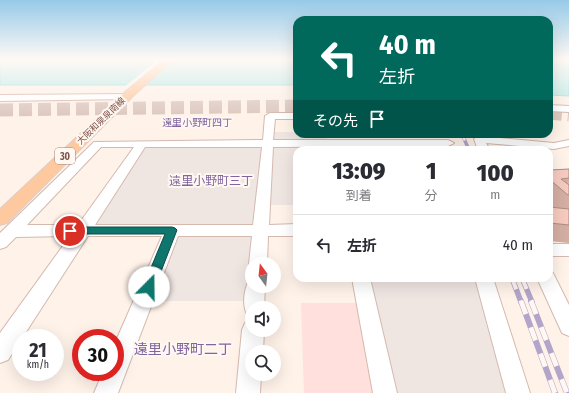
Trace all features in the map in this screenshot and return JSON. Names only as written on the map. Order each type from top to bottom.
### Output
[{"type":"main road","name":"大阪和泉泉南線","points":[[0,207],[143,77]]},
{"type":"main road","name":"大阪和泉泉南線","points":[[0,219],[122,96],[146,77]]},
{"type":"street","points":[[0,98],[122,96]]},
{"type":"street","points":[[553,108],[569,109]]},
{"type":"street","points":[[258,257],[270,116],[293,116]]},
{"type":"street","points":[[542,138],[554,146]]},
{"type":"street","points":[[482,146],[479,140],[568,147]]},
{"type":"street","points":[[0,243],[98,144],[448,142]]},
{"type":"street","points":[[0,352],[142,144]]},
{"type":"street","points":[[124,350],[172,230]]},
{"type":"street","points":[[12,231],[293,230]]},
{"type":"street","points":[[553,250],[569,250]]},
{"type":"street","points":[[362,282],[385,393]]},
{"type":"street","points":[[485,282],[518,393]]},
{"type":"street","points":[[548,282],[569,326]]},
{"type":"street","points":[[248,393],[252,337]]},
{"type":"street","points":[[106,393],[111,381]]},
{"type":"shaded area","points":[[273,132],[293,132],[293,138],[326,138],[327,141],[273,141]]},
{"type":"shaded area","points":[[336,145],[390,146],[336,146]]},
{"type":"shaded area","points":[[145,146],[264,146],[257,223],[252,226],[94,226]]},
{"type":"shaded area","points":[[293,146],[293,205],[267,205],[272,147]]},
{"type":"shaded area","points":[[177,233],[255,236],[252,257],[245,257],[245,293],[248,293],[247,301],[151,301]]},
{"type":"shaded area","points":[[368,282],[478,282],[514,393],[394,393]]},
{"type":"shaded area","points":[[301,303],[362,303],[381,393],[304,393]]},
{"type":"water","points":[[0,77],[293,77],[293,85],[0,85]]},
{"type":"water","points":[[553,77],[569,77],[569,96],[553,95]]},
{"type":"pier","points":[[136,77],[153,77],[142,88],[124,87]]},
{"type":"building","points":[[569,169],[569,178],[561,179],[569,185],[568,195],[553,182],[553,170]]},
{"type":"building","points":[[553,207],[569,209],[569,225],[553,223]]},
{"type":"tunnel","points":[[0,110],[293,106]]},
{"type":"tunnel","points":[[553,113],[569,115]]},
{"type":"railway","points":[[464,138],[467,146]]},
{"type":"railway","points":[[514,282],[521,302]]},
{"type":"railway","points":[[524,282],[532,302]]},
{"type":"railway","points":[[521,301],[555,393]]},
{"type":"railway","points":[[531,301],[567,393]]},
{"type":"district","name":"遠里小野町四丁","points":[[197,122]]},
{"type":"district","name":"遠里小野町三丁","points":[[211,181]]},
{"type":"district","name":"遠里小野町二丁","points":[[183,349]]},
{"type":"route","points":[[70,231],[172,230],[149,287]]}]
